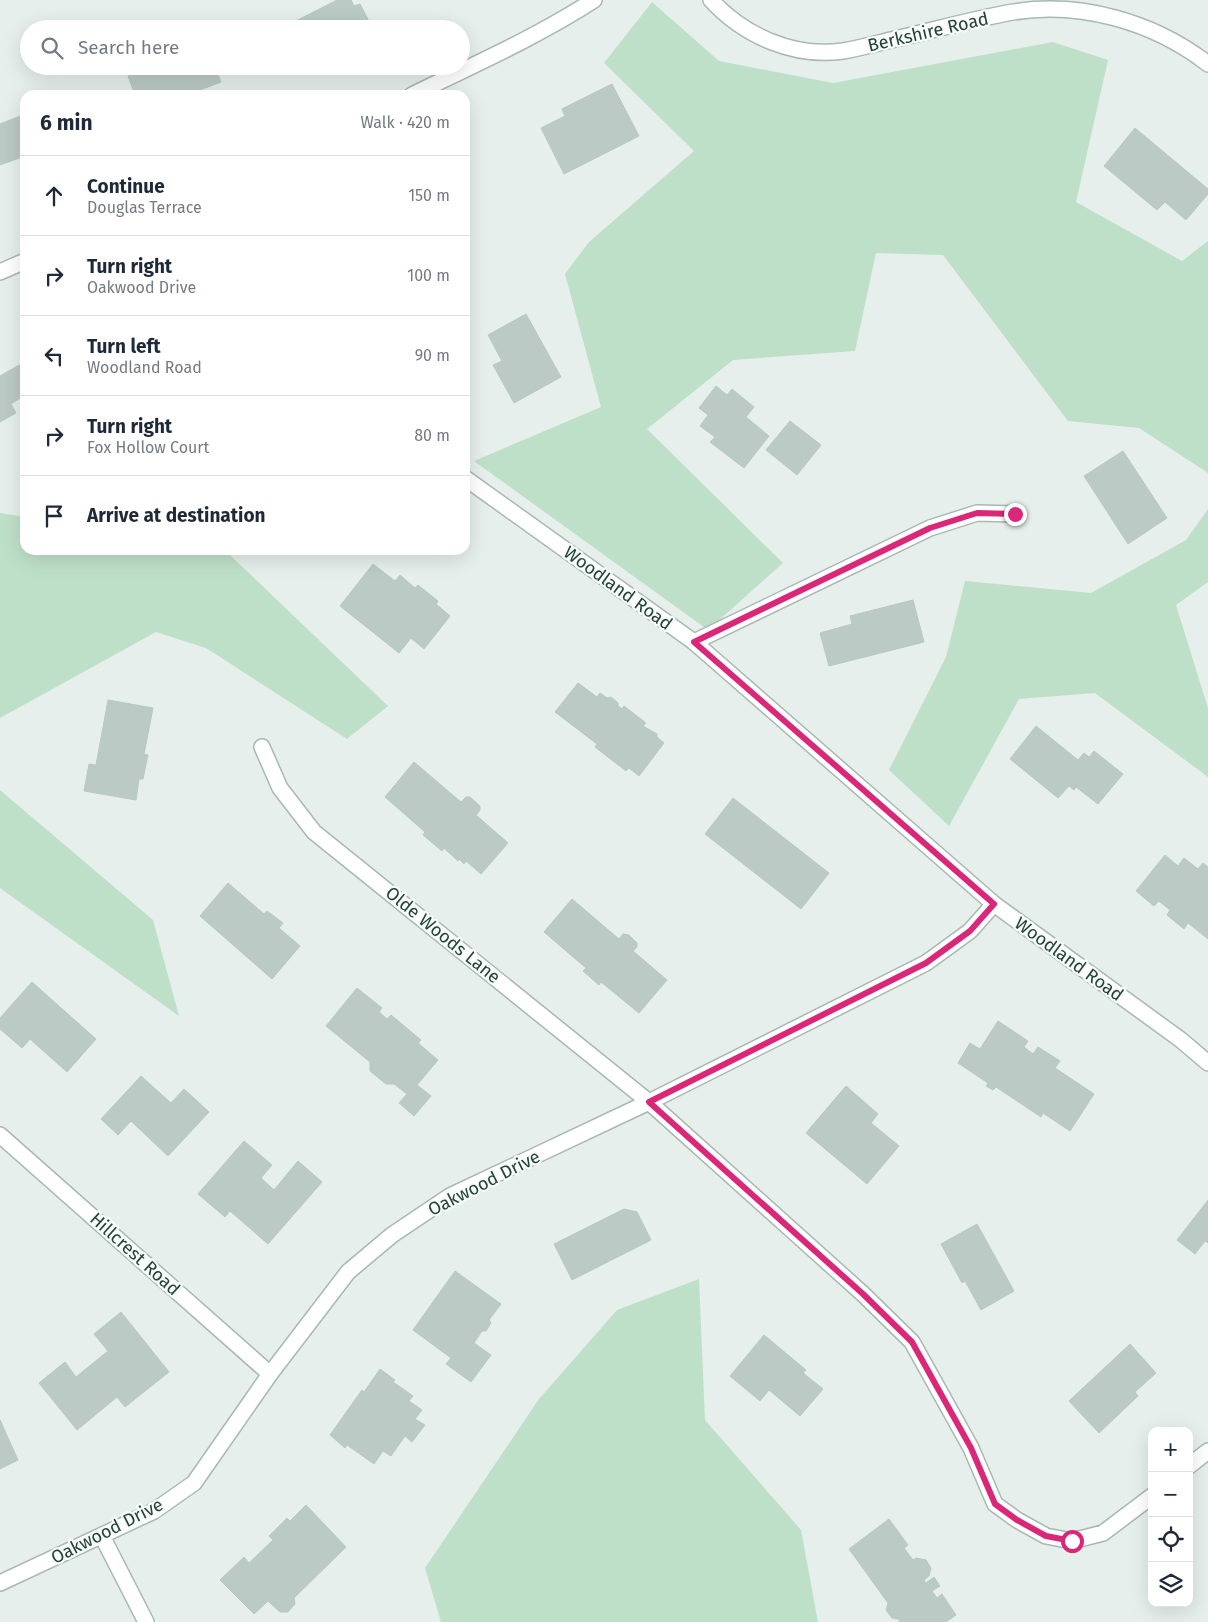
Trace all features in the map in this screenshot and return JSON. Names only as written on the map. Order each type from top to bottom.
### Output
[{"type":"street","points":[[470,67],[534,36],[594,0]]},
{"type":"street","name":"Berkshire Road","points":[[712,0],[724,14],[751,34],[778,45],[808,52],[842,51],[1014,12],[1048,10],[1091,12],[1133,23],[1169,39],[1208,64]]},
{"type":"street","points":[[422,90],[453,75]]},
{"type":"street","points":[[0,272],[20,263]]},
{"type":"street","name":"Woodland Road","points":[[470,482],[694,642],[994,904],[1181,1040],[1208,1063]]},
{"type":"street","points":[[694,642],[930,528],[977,513],[1015,514]]},
{"type":"street","name":"Olde Woods Lane","points":[[262,748],[280,788],[314,832],[649,1102],[863,1294],[912,1342],[971,1448],[995,1504],[1017,1520],[1046,1536],[1072,1541],[1103,1533],[1148,1499]]},
{"type":"street","name":"Oakwood Drive","points":[[0,1583],[154,1511],[194,1483],[270,1374],[348,1272],[392,1234],[450,1196],[649,1102],[926,963],[970,931],[994,904]]},
{"type":"street","name":"Hillcrest Road","points":[[0,1134],[270,1374]]},
{"type":"street","points":[[1193,1463],[1208,1451]]},
{"type":"street","points":[[102,1536],[146,1622]]},
{"type":"green space","points":[[652,2],[719,61],[833,83],[1053,42],[1108,60],[1076,202],[1182,261],[1208,241],[1208,473],[1139,428],[1068,421],[943,255],[876,253],[855,351],[733,360],[647,429],[783,563],[708,630],[474,461],[601,407],[565,274],[589,242],[694,151],[604,63]]},
{"type":"green space","points":[[1208,509],[1208,582],[1176,605],[1208,708],[1208,777],[1095,693],[1019,699],[949,826],[889,770],[946,657],[965,581],[1091,593],[1186,540]]},
{"type":"green space","points":[[0,513],[20,516],[20,555],[230,555],[388,706],[347,739],[206,648],[156,632],[0,718]]},
{"type":"green space","points":[[0,790],[153,920],[179,1016],[0,888]]},
{"type":"green space","points":[[699,1279],[705,1420],[801,1530],[818,1622],[441,1622],[425,1568],[539,1399],[617,1310]]},
{"type":"building","points":[[337,0],[351,0],[354,6],[360,4],[368,20],[298,20]]},
{"type":"building","points":[[218,75],[221,82],[200,90],[133,90],[128,76]]},
{"type":"building","points":[[612,84],[639,136],[564,174],[541,128],[565,116],[562,109]]},
{"type":"building","points":[[20,116],[20,158],[0,165],[0,124]]},
{"type":"building","points":[[1135,128],[1208,189],[1208,194],[1186,220],[1165,202],[1157,210],[1104,166]]},
{"type":"building","points":[[526,314],[561,377],[514,403],[493,365],[502,361],[488,335]]},
{"type":"building","points":[[19,365],[20,367],[20,398],[11,404],[16,413],[0,422],[0,376]]},
{"type":"building","points":[[716,386],[727,395],[732,389],[754,407],[746,417],[769,436],[744,468],[710,442],[715,437],[700,426],[708,415],[699,408]]},
{"type":"building","points":[[790,421],[821,445],[797,475],[766,450]]},
{"type":"building","points":[[1123,451],[1167,518],[1128,544],[1084,476]]},
{"type":"building","points":[[373,564],[395,581],[400,575],[415,588],[418,585],[438,601],[436,604],[450,616],[424,649],[411,638],[399,653],[340,606]]},
{"type":"building","points":[[913,600],[924,642],[829,666],[820,633],[852,624],[850,616]]},
{"type":"building","points":[[578,683],[597,697],[600,693],[607,698],[611,697],[622,709],[624,706],[646,723],[643,726],[657,734],[657,737],[664,743],[639,776],[629,768],[626,771],[595,747],[597,744],[555,712]]},
{"type":"building","points":[[108,700],[153,708],[144,754],[148,755],[143,779],[139,779],[136,800],[84,791],[89,764],[96,765]]},
{"type":"building","points":[[1036,726],[1078,760],[1084,753],[1089,757],[1094,751],[1123,774],[1098,804],[1076,787],[1074,790],[1069,786],[1058,798],[1010,759]]},
{"type":"building","points":[[414,762],[461,802],[466,797],[470,797],[480,806],[480,810],[476,815],[508,843],[481,874],[466,861],[464,864],[459,859],[458,861],[444,848],[442,851],[423,835],[425,832],[385,797]]},
{"type":"building","points":[[733,798],[829,873],[801,909],[705,834]]},
{"type":"building","points":[[1165,855],[1178,866],[1184,858],[1198,869],[1203,863],[1208,867],[1208,939],[1188,923],[1184,929],[1167,915],[1170,910],[1159,901],[1154,906],[1136,891]]},
{"type":"building","points":[[228,883],[264,914],[267,911],[283,923],[279,928],[300,946],[272,979],[200,916]]},
{"type":"building","points":[[572,899],[619,939],[623,934],[629,935],[637,943],[637,947],[633,951],[667,980],[639,1013],[601,982],[599,985],[583,971],[586,968],[544,932]]},
{"type":"building","points":[[32,982],[96,1039],[67,1072],[30,1039],[22,1048],[0,1029],[0,1018]]},
{"type":"building","points":[[357,988],[382,1008],[379,1012],[387,1019],[391,1015],[421,1040],[418,1043],[438,1060],[417,1085],[431,1096],[414,1116],[399,1103],[407,1094],[394,1084],[386,1084],[370,1071],[370,1062],[326,1026]]},
{"type":"building","points":[[998,1021],[1028,1041],[1024,1047],[1033,1054],[1038,1047],[1060,1061],[1055,1068],[1094,1094],[1070,1131],[1043,1113],[1041,1117],[996,1087],[993,1090],[986,1086],[988,1083],[958,1063],[970,1043],[980,1049]]},
{"type":"building","points":[[141,1076],[171,1103],[184,1089],[209,1112],[168,1156],[131,1121],[118,1135],[101,1119]]},
{"type":"building","points":[[846,1086],[878,1114],[871,1123],[899,1146],[867,1184],[806,1133]]},
{"type":"building","points":[[244,1141],[272,1165],[261,1178],[274,1190],[298,1161],[322,1182],[268,1244],[230,1211],[225,1217],[198,1194]]},
{"type":"building","points":[[1208,1200],[1208,1243],[1205,1241],[1195,1254],[1177,1240]]},
{"type":"building","points":[[624,1209],[637,1212],[651,1240],[572,1280],[554,1244]]},
{"type":"building","points":[[977,1224],[1014,1291],[981,1310],[965,1281],[962,1283],[941,1244]]},
{"type":"building","points":[[455,1271],[501,1304],[489,1320],[491,1323],[486,1331],[482,1331],[474,1343],[491,1355],[471,1382],[446,1364],[451,1358],[413,1330]]},
{"type":"building","points":[[121,1312],[169,1372],[125,1407],[117,1397],[77,1430],[39,1383],[65,1362],[76,1377],[108,1351],[94,1334]]},
{"type":"building","points":[[764,1335],[806,1370],[803,1373],[823,1389],[800,1416],[769,1390],[760,1401],[730,1376]]},
{"type":"building","points":[[1130,1344],[1156,1373],[1135,1392],[1138,1396],[1099,1433],[1069,1401]]},
{"type":"building","points":[[380,1369],[395,1380],[393,1382],[413,1396],[409,1401],[422,1410],[415,1419],[425,1425],[412,1442],[405,1436],[391,1456],[383,1451],[374,1464],[347,1445],[345,1448],[330,1435],[362,1390],[364,1392]]},
{"type":"building","points":[[0,1420],[18,1460],[0,1469]]},
{"type":"building","points":[[306,1505],[346,1547],[294,1598],[295,1604],[288,1612],[280,1612],[268,1601],[254,1614],[220,1580],[244,1557],[249,1563],[273,1540],[269,1536],[287,1518],[290,1521]]},
{"type":"building","points":[[889,1519],[908,1545],[904,1548],[913,1560],[916,1558],[926,1560],[931,1568],[929,1576],[924,1580],[926,1583],[934,1577],[940,1586],[932,1591],[937,1598],[942,1594],[956,1615],[946,1622],[900,1622],[898,1619],[892,1618],[886,1610],[888,1603],[849,1549]]},
{"type":"route","points":[[1015,514],[977,513],[930,528],[694,642],[994,904],[970,931],[926,963],[649,1102],[863,1294],[912,1342],[971,1448],[995,1504],[1017,1520],[1046,1536],[1072,1541]]}]
